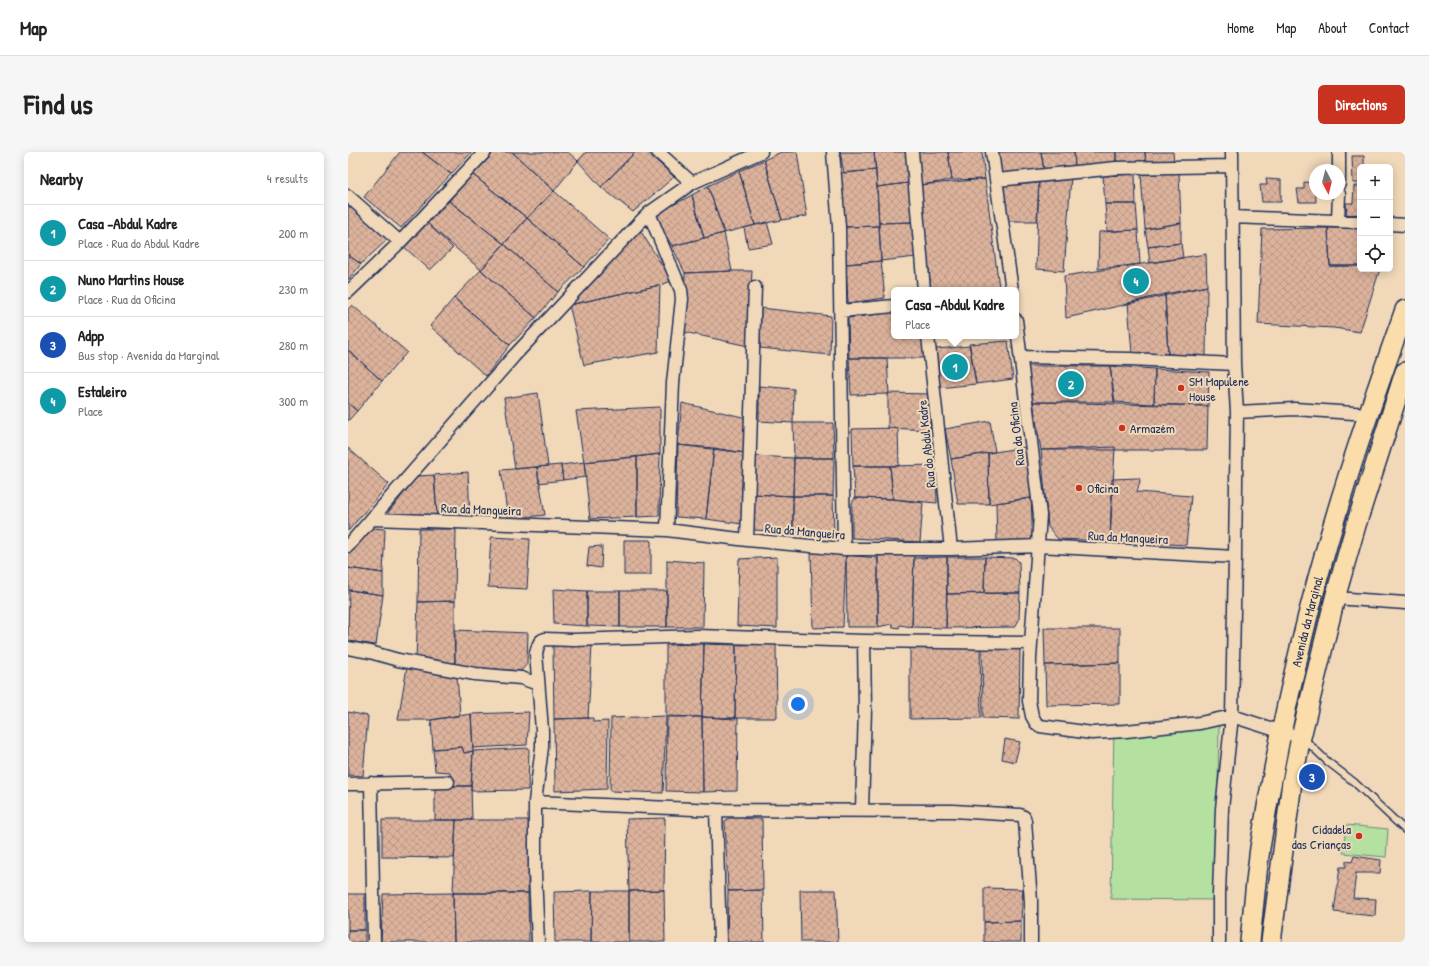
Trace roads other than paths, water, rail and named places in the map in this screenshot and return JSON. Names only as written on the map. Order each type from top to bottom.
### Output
[{"type":"main road","name":"Avenida da Marginal","points":[[1250,942],[1260,848],[1300,648],[1330,537],[1368,414],[1405,310]]},
{"type":"main road","name":"Avenida da Marginal","points":[[1271,942],[1292,782],[1301,737],[1335,598],[1356,525],[1405,372]]},
{"type":"street","points":[[348,292],[400,242],[485,152]]},
{"type":"street","points":[[658,152],[692,183]]},
{"type":"street","points":[[348,546],[514,356],[649,213],[692,183],[761,152]]},
{"type":"street","points":[[833,152],[839,227],[844,549]]},
{"type":"street","points":[[912,152],[924,287]]},
{"type":"street","points":[[992,152],[1012,287]]},
{"type":"street","points":[[1219,942],[1222,809],[1232,716],[1235,557],[1237,412],[1234,364],[1232,152]]},
{"type":"street","points":[[1339,152],[1339,164]]},
{"type":"street","points":[[997,180],[1116,168],[1231,166]]},
{"type":"street","points":[[348,196],[400,242]]},
{"type":"street","points":[[1338,220],[1339,200]]},
{"type":"street","points":[[649,213],[681,290],[682,300],[673,383],[667,530]]},
{"type":"street","points":[[1232,217],[1357,222]]},
{"type":"street","points":[[1393,224],[1405,225]]},
{"type":"street","points":[[747,540],[755,287]]},
{"type":"street","points":[[841,311],[891,306]]},
{"type":"street","name":"Rua do Abdul Kadre","points":[[928,339],[951,549]]},
{"type":"street","name":"Rua da Oficina","points":[[1019,339],[1040,515],[1030,658],[1030,709],[1036,723],[1040,726],[1092,733],[1200,723],[1232,716]]},
{"type":"street","points":[[1021,357],[1130,359],[1234,364]]},
{"type":"street","points":[[1237,412],[1295,409],[1368,414]]},
{"type":"street","name":"Rua da Mangueira","points":[[373,519],[667,530],[747,540],[844,549],[951,549],[1039,546],[1235,557]]},
{"type":"street","points":[[1335,598],[1405,603]]},
{"type":"street","points":[[538,942],[535,873],[535,802],[542,747],[542,730],[536,653],[538,643],[541,640],[698,636],[864,641],[1031,642]]},
{"type":"street","points":[[862,810],[865,709],[864,641]]},
{"type":"street","points":[[348,648],[370,652],[398,660],[475,674],[521,678],[538,684]]},
{"type":"street","points":[[1232,716],[1301,737]]},
{"type":"street","points":[[348,784],[448,782]]},
{"type":"street","points":[[371,784],[374,942]]},
{"type":"street","points":[[535,802],[716,810],[953,811],[1020,815],[1024,817],[1025,821],[1031,942]]},
{"type":"street","points":[[716,810],[720,942]]},
{"type":"lane","points":[[1301,737],[1328,762],[1359,787],[1405,830]]},
{"type":"place","name":"Estaleiro","points":[[1136,281]]},
{"type":"place","name":"Casa -Abdul Kadre","points":[[955,367]]},
{"type":"place","name":"Nuno Martins House","points":[[1071,384]]},
{"type":"place","name":"SM Mapulene House","points":[[1181,388]]},
{"type":"place","name":"Armazém","points":[[1122,428]]},
{"type":"place","name":"Oficina","points":[[1079,488]]},
{"type":"place","name":"Adpp","points":[[1312,777]]},
{"type":"place","name":"Cidadela das Crianças","points":[[1359,836]]}]
